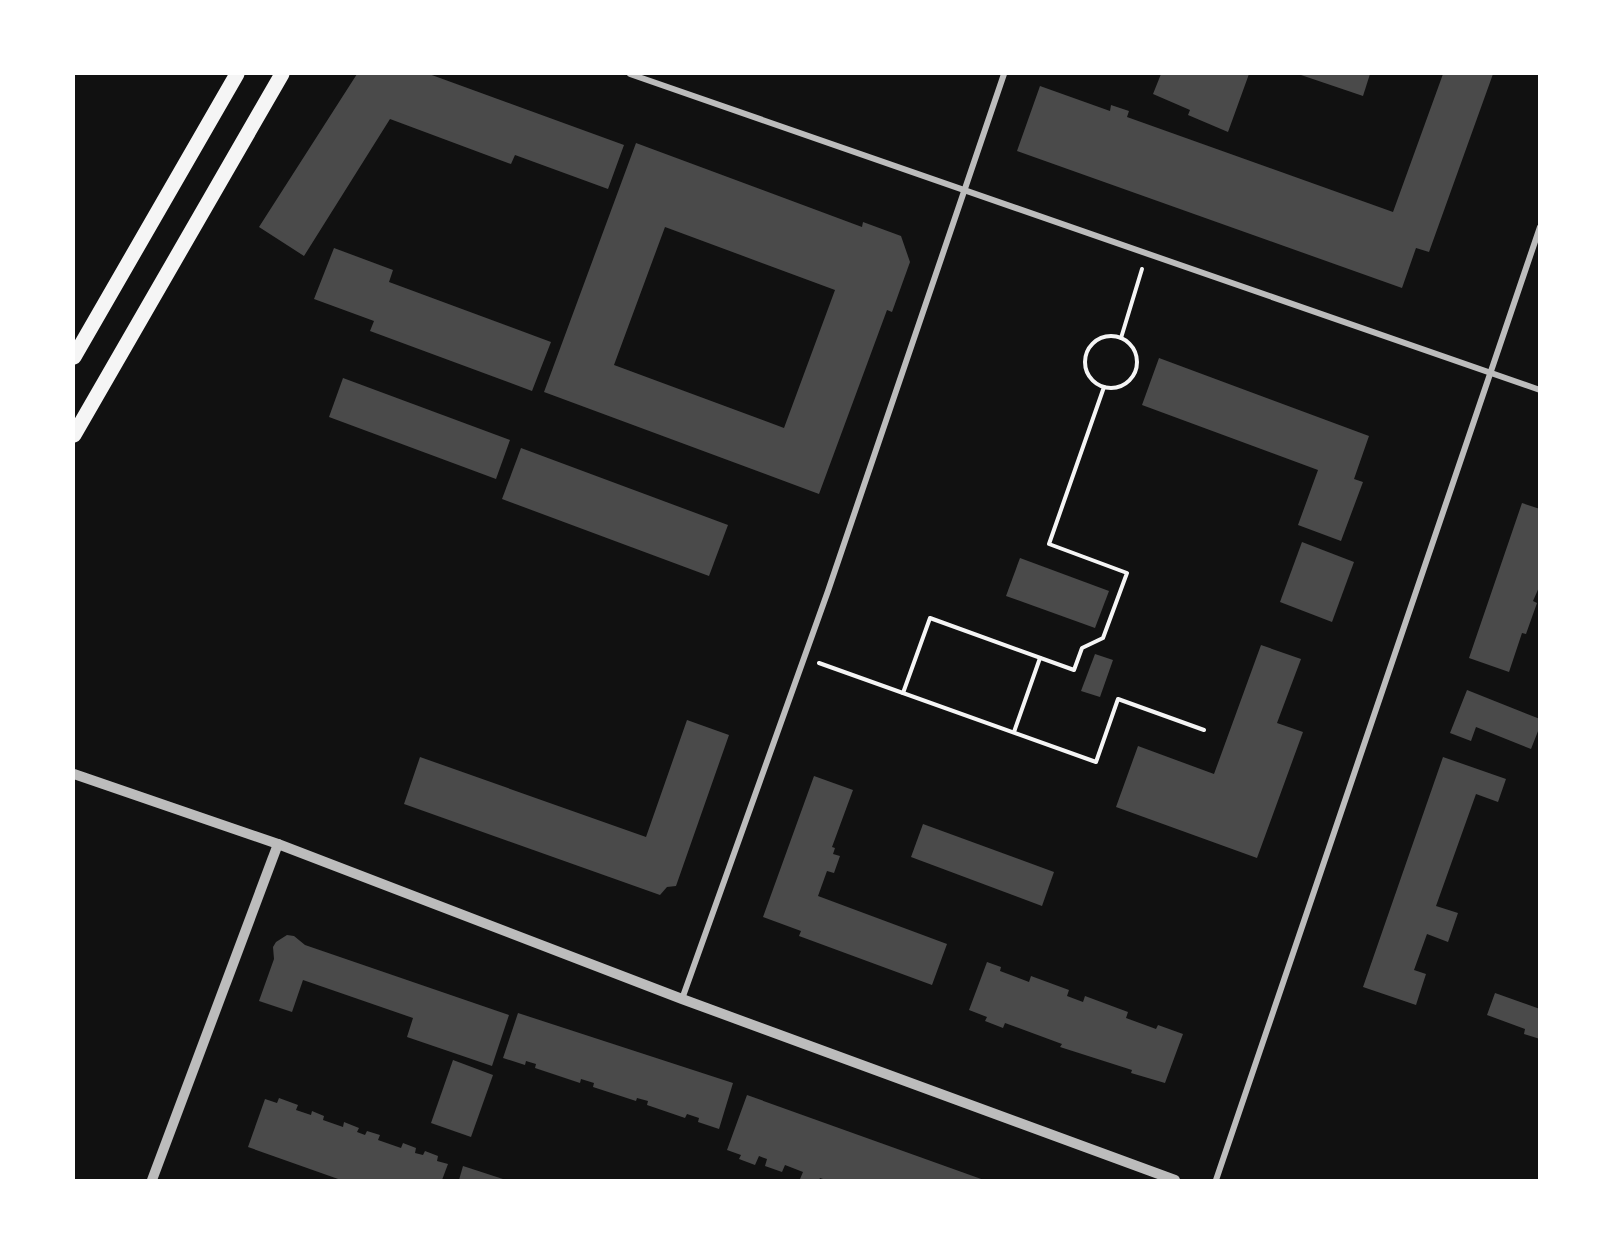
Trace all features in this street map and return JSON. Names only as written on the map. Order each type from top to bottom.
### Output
[{"type":"main road","points":[[74,357],[237,74]]},
{"type":"main road","points":[[74,435],[282,74]]},
{"type":"street","points":[[630,74],[1539,390]]},
{"type":"street","points":[[682,999],[804,657],[1004,74]]},
{"type":"street","points":[[1216,1180],[1539,227]]},
{"type":"street","points":[[74,774],[278,844],[682,999],[1175,1180]]},
{"type":"street","points":[[152,1180],[278,844]]},
{"type":"path","points":[[1121,338],[1147,254]]},
{"type":"path","points":[[1103,337],[1121,338],[1129,343],[1134,351],[1137,360],[1135,370],[1123,385],[1104,387],[1090,377],[1085,360],[1087,352],[1090,345],[1103,337]]},
{"type":"path","points":[[903,693],[930,618],[1074,670],[1082,648],[1103,638],[1127,573],[1049,544],[1104,387]]},
{"type":"path","points":[[804,657],[1096,762],[1118,699],[1204,730]]},
{"type":"path","points":[[1014,732],[1040,658]]},
{"type":"building","points":[[357,74],[429,74],[624,145],[608,189],[515,155],[511,164],[390,119],[304,256],[259,227]]},
{"type":"building","points":[[1161,74],[1249,74],[1228,132],[1188,115],[1190,110],[1153,94]]},
{"type":"building","points":[[1298,74],[1370,74],[1363,96]]},
{"type":"building","points":[[1443,74],[1493,74],[1429,252],[1416,248],[1402,288],[1017,151],[1040,86],[1110,111],[1111,105],[1129,111],[1127,117],[1393,212]]},
{"type":"building","points":[[636,143],[862,227],[863,222],[901,236],[910,262],[892,312],[887,310],[819,494],[544,392]],"holes":[[[665,227],[835,290],[784,428],[614,365]]]},
{"type":"building","points":[[334,248],[393,270],[389,282],[551,342],[532,391],[370,331],[374,321],[314,299]]},
{"type":"building","points":[[1159,358],[1369,436],[1354,479],[1363,482],[1341,541],[1298,525],[1318,470],[1142,405]]},
{"type":"building","points":[[343,378],[510,440],[496,479],[329,417]]},
{"type":"building","points":[[521,448],[728,525],[709,576],[502,499]]},
{"type":"building","points":[[1522,503],[1540,509],[1540,585],[1533,601],[1537,603],[1526,634],[1522,633],[1509,672],[1469,658]]},
{"type":"building","points":[[1302,542],[1354,562],[1332,622],[1280,602]]},
{"type":"building","points":[[1020,558],[1109,591],[1095,628],[1006,596]]},
{"type":"building","points":[[1261,645],[1301,659],[1277,723],[1303,732],[1257,858],[1116,807],[1138,746],[1214,774]]},
{"type":"building","points":[[1095,654],[1113,660],[1100,697],[1081,691]]},
{"type":"building","points":[[1467,690],[1540,719],[1540,726],[1531,749],[1476,727],[1471,741],[1450,733]]},
{"type":"building","points":[[687,720],[729,735],[676,886],[667,887],[660,895],[404,804],[420,757],[646,837]]},
{"type":"building","points":[[1443,757],[1506,779],[1498,802],[1476,794],[1436,906],[1458,913],[1448,942],[1427,934],[1414,970],[1426,974],[1416,1005],[1363,987]]},
{"type":"building","points":[[814,776],[853,790],[832,847],[835,848],[833,854],[840,856],[834,873],[827,871],[818,896],[947,944],[932,985],[799,936],[801,931],[763,917]]},
{"type":"building","points":[[923,824],[1054,872],[1042,906],[911,857]]},
{"type":"building","points":[[287,935],[294,936],[305,945],[509,1015],[492,1066],[407,1037],[413,1018],[303,980],[292,1012],[259,1001],[274,959],[273,947],[276,942]]},
{"type":"building","points":[[987,962],[1001,967],[1000,971],[1029,982],[1031,976],[1069,990],[1067,996],[1083,1002],[1085,996],[1128,1012],[1126,1018],[1156,1029],[1158,1025],[1183,1034],[1165,1083],[1060,1047],[1062,1044],[1005,1023],[1003,1028],[985,1021],[987,1017],[969,1010]]},
{"type":"building","points":[[1495,993],[1540,1009],[1540,1039],[1524,1034],[1525,1029],[1487,1015]]},
{"type":"building","points":[[518,1013],[733,1083],[719,1129],[698,1122],[699,1118],[687,1114],[685,1118],[647,1105],[648,1101],[637,1098],[636,1101],[593,1087],[594,1083],[581,1079],[580,1083],[535,1068],[536,1064],[526,1061],[525,1065],[503,1058]]},
{"type":"building","points":[[453,1060],[493,1075],[471,1137],[431,1123]]},
{"type":"building","points":[[747,1095],[984,1180],[826,1180],[820,1178],[819,1180],[805,1180],[800,1179],[803,1172],[785,1165],[782,1172],[765,1166],[767,1159],[759,1156],[755,1165],[739,1159],[741,1155],[727,1150]]},
{"type":"building","points":[[279,1098],[298,1105],[296,1110],[311,1115],[312,1111],[324,1116],[323,1120],[343,1127],[344,1122],[359,1128],[357,1132],[365,1135],[367,1131],[380,1135],[378,1140],[401,1148],[403,1143],[416,1148],[415,1153],[423,1155],[425,1151],[438,1156],[437,1161],[448,1164],[442,1180],[341,1180],[248,1147],[265,1099],[277,1103]]},
{"type":"building","points":[[463,1166],[506,1180],[459,1180]]}]
